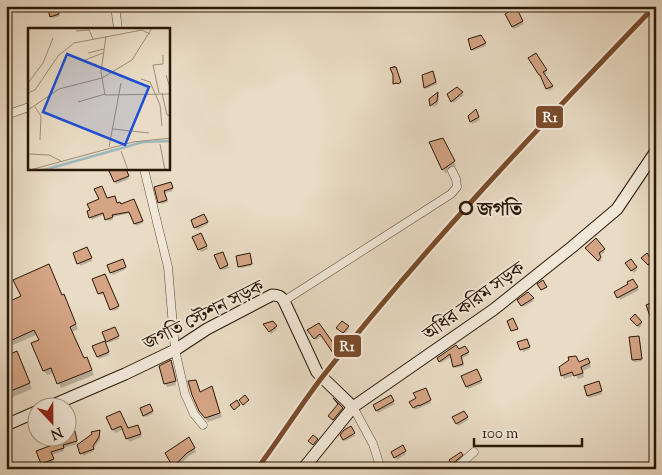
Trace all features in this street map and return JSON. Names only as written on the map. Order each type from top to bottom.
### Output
[{"type":"main road","name":"অধির করিম সড়ক","points":[[302,469],[353,407],[493,310],[616,209],[656,151]]},
{"type":"main road","name":"জগতি স্টেশন সড়ক","points":[[69,398],[176,350],[207,329],[272,295],[279,296],[284,301],[317,372],[353,407]]},
{"type":"main road","points":[[6,425],[28,415]]},
{"type":"street","points":[[116,6],[118,28]]},
{"type":"street","points":[[6,115],[28,108]]},
{"type":"street","points":[[144,170],[168,267],[176,350],[186,394],[194,414],[203,425]]},
{"type":"street","points":[[284,301],[451,194],[456,187],[456,179],[452,171]]},
{"type":"street","points":[[353,407],[373,444],[381,469]]},
{"type":"street","points":[[455,469],[474,452]]},
{"type":"building","points":[[47,6],[57,6],[59,14],[50,17]]},
{"type":"building","points":[[516,7],[523,21],[512,27],[505,14]]},
{"type":"building","points":[[481,35],[486,43],[471,50],[468,39]]},
{"type":"building","points":[[536,53],[547,70],[543,72],[553,86],[546,89],[540,75],[528,58]]},
{"type":"building","points":[[396,67],[401,82],[393,84],[393,75],[390,68]]},
{"type":"building","points":[[433,71],[436,82],[424,88],[422,75]]},
{"type":"building","points":[[457,87],[463,92],[451,102],[447,94]]},
{"type":"building","points":[[438,92],[437,101],[430,106],[429,99]]},
{"type":"building","points":[[476,109],[479,117],[470,122],[468,116]]},
{"type":"building","points":[[443,138],[455,161],[442,170],[429,142]]},
{"type":"building","points":[[126,170],[129,176],[114,182],[109,171]]},
{"type":"building","points":[[171,182],[173,188],[164,191],[167,200],[158,203],[154,187]]},
{"type":"building","points":[[102,186],[107,198],[115,196],[117,203],[120,202],[121,204],[134,199],[143,221],[134,224],[129,212],[112,215],[113,217],[105,220],[103,213],[89,218],[87,211],[90,210],[87,204],[99,199],[94,189]]},
{"type":"building","points":[[204,214],[208,222],[194,228],[191,220]]},
{"type":"building","points":[[201,233],[207,246],[198,250],[192,237]]},
{"type":"building","points":[[596,238],[605,249],[599,253],[601,257],[598,261],[585,248]]},
{"type":"building","points":[[87,247],[92,258],[77,264],[73,253]]},
{"type":"building","points":[[223,252],[228,265],[220,269],[214,255]]},
{"type":"building","points":[[250,253],[252,264],[238,267],[236,256]]},
{"type":"building","points":[[647,253],[653,261],[648,265],[641,258]]},
{"type":"building","points":[[123,259],[126,267],[110,273],[107,265]]},
{"type":"building","points":[[631,259],[637,267],[631,271],[625,263]]},
{"type":"building","points":[[49,264],[76,324],[70,327],[84,358],[87,357],[92,370],[57,384],[51,368],[43,371],[31,343],[39,340],[34,330],[10,341],[6,333],[6,303],[21,296],[13,280]]},
{"type":"building","points":[[105,274],[119,306],[110,310],[103,292],[98,294],[92,279]]},
{"type":"building","points":[[633,279],[638,287],[617,298],[614,292]]},
{"type":"building","points":[[543,280],[547,287],[541,290],[537,284]]},
{"type":"building","points":[[528,292],[534,298],[521,306],[517,300]]},
{"type":"building","points":[[656,301],[656,330],[655,330],[646,305]]},
{"type":"building","points":[[635,314],[642,322],[637,326],[630,319]]},
{"type":"building","points":[[513,318],[518,329],[511,331],[507,321]]},
{"type":"building","points":[[273,321],[277,326],[269,332],[263,324]]},
{"type":"building","points":[[342,321],[349,326],[343,333],[336,328]]},
{"type":"building","points":[[319,323],[339,348],[333,353],[320,334],[314,339],[307,330]]},
{"type":"building","points":[[115,327],[119,336],[106,342],[102,332]]},
{"type":"building","points":[[639,336],[642,359],[632,360],[629,337]]},
{"type":"building","points":[[527,339],[530,347],[520,350],[517,342]]},
{"type":"building","points":[[105,341],[109,352],[97,357],[92,346]]},
{"type":"building","points":[[456,345],[459,349],[465,346],[469,352],[461,356],[463,364],[453,367],[450,354],[439,362],[437,358]]},
{"type":"building","points":[[17,351],[30,383],[6,393],[6,356]]},
{"type":"building","points":[[576,356],[579,362],[588,358],[590,363],[581,367],[583,373],[574,376],[572,372],[561,376],[559,367],[569,360],[568,357]]},
{"type":"building","points":[[171,360],[176,381],[164,384],[159,366]]},
{"type":"building","points":[[477,369],[482,380],[466,387],[461,376]]},
{"type":"building","points":[[196,380],[200,392],[212,386],[220,413],[205,418],[199,411],[188,381]]},
{"type":"building","points":[[599,381],[602,391],[587,396],[584,386]]},
{"type":"building","points":[[426,388],[431,400],[413,408],[409,402],[416,398],[413,393]]},
{"type":"building","points":[[245,395],[249,400],[243,405],[239,400]]},
{"type":"building","points":[[391,395],[394,401],[376,411],[373,405]]},
{"type":"building","points":[[333,398],[343,408],[333,420],[328,416],[338,404]]},
{"type":"building","points":[[237,400],[240,405],[234,410],[230,405]]},
{"type":"building","points":[[150,404],[153,411],[143,416],[140,408]]},
{"type":"building","points":[[120,411],[128,428],[138,425],[141,434],[126,439],[121,426],[112,430],[106,417]]},
{"type":"building","points":[[464,411],[468,417],[456,424],[452,417]]},
{"type":"building","points":[[351,426],[355,433],[343,440],[340,435]]},
{"type":"building","points":[[100,430],[99,437],[93,446],[94,449],[80,454],[78,444],[92,434],[91,432]]},
{"type":"building","points":[[313,435],[318,439],[313,445],[308,441]]},
{"type":"building","points":[[189,437],[195,448],[173,467],[165,453]]},
{"type":"building","points":[[403,445],[406,451],[394,458],[391,452]]},
{"type":"building","points":[[44,448],[64,448],[51,452],[54,459],[41,464],[36,451]]},
{"type":"building","points":[[461,452],[463,455],[452,464],[449,460]]},
{"type":"transit line","name":"R1","points":[[257,469],[323,376],[402,280],[527,142],[655,6]]},
{"type":"place","name":"জগতি","points":[[466,208]]}]
